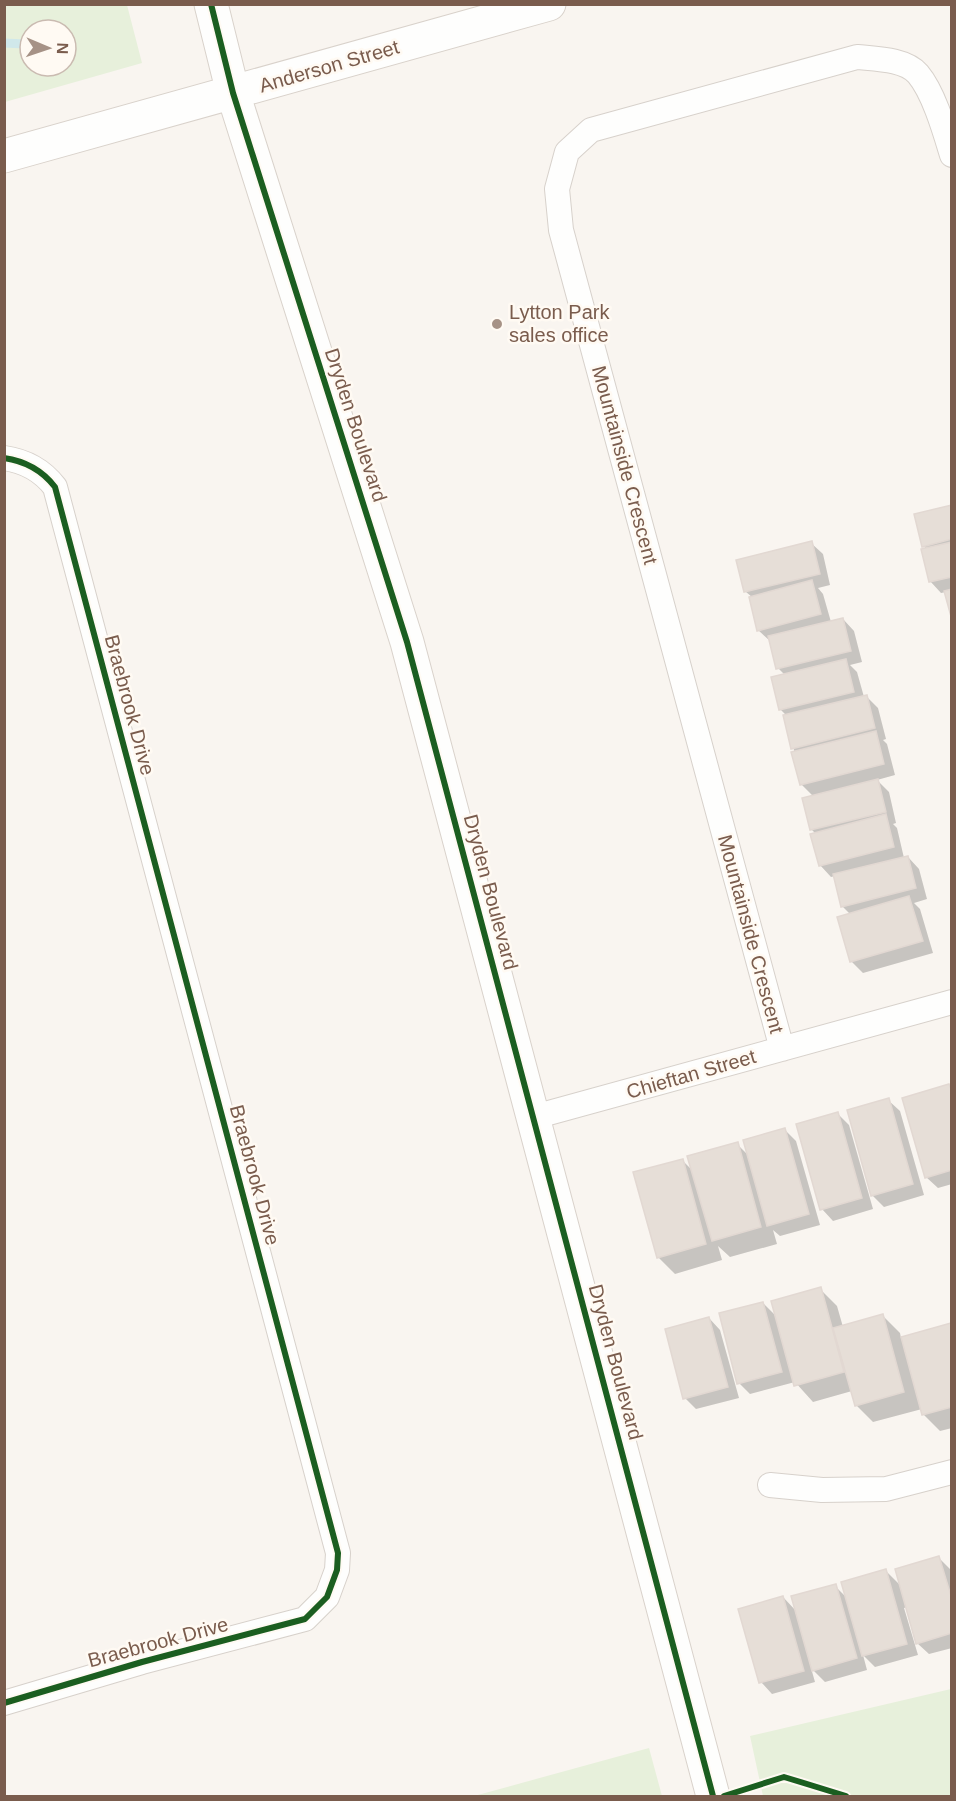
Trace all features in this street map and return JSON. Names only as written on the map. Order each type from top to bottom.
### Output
[{"type":"street","name":"Dryden Boulevard","points":[[211,4],[233,93],[407,642],[713,1797]]},
{"type":"street","name":"Anderson Street","points":[[4,156],[549,4]]},
{"type":"street","name":"Mountainside Crescent","points":[[782,1049],[561,230],[557,189],[567,152],[591,130],[857,57],[892,61],[918,73],[945,130],[951,155]]},
{"type":"street","name":"Braebrook Drive","points":[[4,458],[17,460],[36,469],[55,487],[338,1553],[337,1570],[327,1597],[305,1619],[142,1662],[4,1703]]},
{"type":"street","name":"Chieftan Street","points":[[534,1117],[951,1002]]},
{"type":"street","points":[[770,1485],[822,1490],[886,1489],[951,1472]]},
{"type":"green space","points":[[5,4],[127,5],[142,63],[5,102]]},
{"type":"green space","points":[[951,1689],[951,1796],[763,1796],[750,1736]]},
{"type":"green space","points":[[649,1748],[662,1796],[474,1796]]},
{"type":"building","points":[[952,505],[952,539],[922,547],[914,514]]},
{"type":"building","points":[[812,541],[820,574],[744,592],[736,560]]},
{"type":"building","points":[[952,542],[952,577],[929,582],[921,549]]},
{"type":"building","points":[[812,580],[821,614],[757,631],[749,597]]},
{"type":"building","points":[[952,589],[952,620],[944,591]]},
{"type":"building","points":[[843,618],[851,651],[776,669],[768,636]]},
{"type":"building","points":[[846,659],[854,692],[779,710],[771,677]]},
{"type":"building","points":[[867,695],[875,728],[791,749],[783,715]]},
{"type":"building","points":[[876,731],[884,764],[800,785],[791,752]]},
{"type":"building","points":[[878,779],[886,812],[810,830],[802,798]]},
{"type":"building","points":[[886,814],[894,847],[819,866],[810,834]]},
{"type":"building","points":[[908,856],[916,888],[841,907],[833,874]]},
{"type":"building","points":[[909,896],[923,941],[850,962],[837,917]]},
{"type":"building","points":[[949,1084],[952,1092],[952,1170],[925,1178],[902,1098]]},
{"type":"building","points":[[889,1098],[913,1184],[871,1196],[847,1110]]},
{"type":"building","points":[[838,1112],[862,1198],[820,1210],[796,1124]]},
{"type":"building","points":[[785,1128],[809,1214],[767,1226],[743,1140]]},
{"type":"building","points":[[738,1142],[761,1227],[712,1241],[687,1156]]},
{"type":"building","points":[[683,1159],[706,1244],[657,1258],[633,1172]]},
{"type":"building","points":[[821,1287],[844,1372],[794,1386],[771,1301]]},
{"type":"building","points":[[763,1302],[782,1372],[737,1384],[719,1313]]},
{"type":"building","points":[[883,1314],[904,1392],[855,1406],[833,1328]]},
{"type":"building","points":[[709,1317],[728,1387],[683,1399],[665,1329]]},
{"type":"building","points":[[951,1323],[952,1407],[922,1415],[901,1337]]},
{"type":"building","points":[[939,1556],[952,1599],[952,1633],[916,1644],[895,1569]]},
{"type":"building","points":[[886,1569],[907,1644],[862,1656],[841,1582]]},
{"type":"building","points":[[836,1584],[857,1658],[812,1671],[791,1596]]},
{"type":"building","points":[[783,1596],[804,1671],[759,1683],[738,1609]]},
{"type":"waterway","points":[[4,43],[18,44]]},
{"type":"cycle path","points":[[211,4],[233,93],[407,642],[713,1796]]},
{"type":"cycle path","points":[[4,458],[32,467],[55,487],[338,1553],[337,1570],[327,1597],[305,1619],[142,1662],[4,1703]]},
{"type":"cycle path","points":[[724,1796],[784,1777],[846,1796]]},
{"type":"place","name":"Lytton Park sales office","points":[[497,324]]}]
